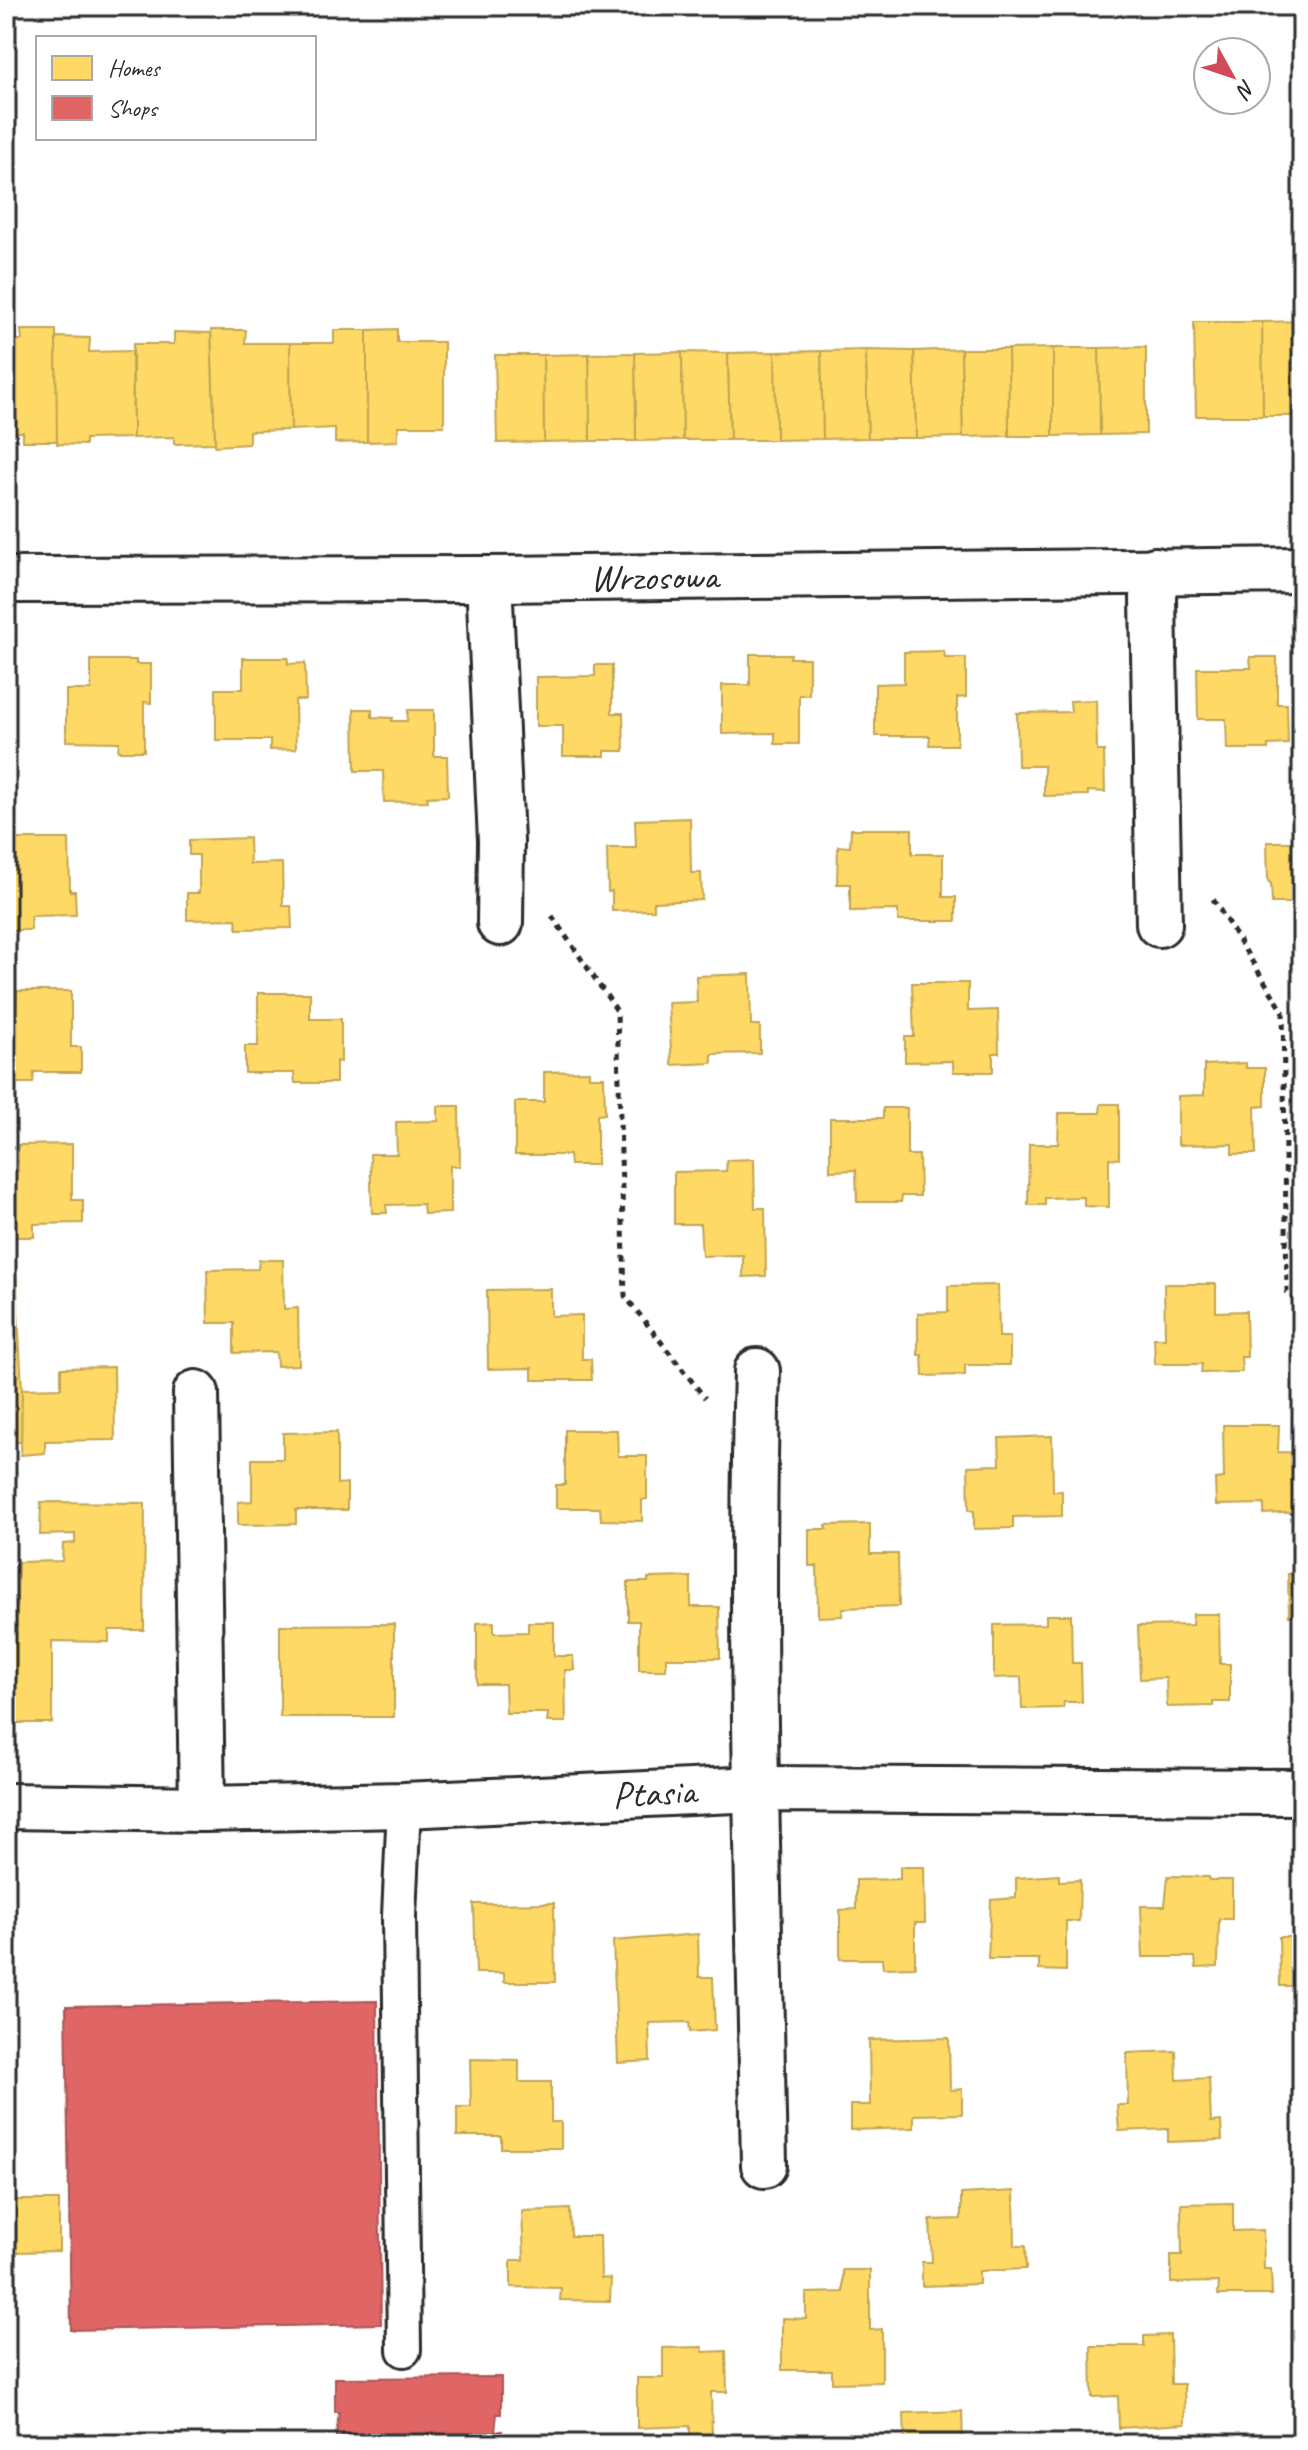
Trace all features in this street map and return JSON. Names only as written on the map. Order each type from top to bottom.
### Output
[{"type":"street","points":[[1155,570],[1159,924]]},
{"type":"street","name":"Wrzosowa","points":[[6,580],[489,579],[1302,570]]},
{"type":"street","points":[[489,579],[501,841],[500,923]]},
{"type":"street","points":[[757,1371],[754,1462],[764,2165]]},
{"type":"street","points":[[196,1393],[202,1809]]},
{"type":"street","name":"Ptasia","points":[[6,1806],[202,1809],[404,1805],[757,1789],[1302,1792]]},
{"type":"lane","points":[[404,1805],[399,1916],[404,2350]]},
{"type":"path","points":[[1208,892],[1283,1011],[1287,1292],[1302,1309]]},
{"type":"path","points":[[546,906],[617,1011],[625,1296],[754,1462]]},
{"type":"path","points":[[6,2434],[13,2444]]},
{"type":"building: Homes","points":[[1302,321],[1302,416],[1263,416],[1262,322]]},
{"type":"building: Homes","points":[[1194,322],[1262,322],[1263,416],[1196,416]]},
{"type":"building: Homes","points":[[397,329],[397,342],[444,342],[444,426],[398,426],[398,441],[367,442],[367,330]]},
{"type":"building: Homes","points":[[21,330],[56,330],[58,441],[23,441],[23,432],[6,432],[6,340],[22,340]]},
{"type":"building: Homes","points":[[211,330],[246,330],[245,343],[290,343],[291,430],[249,431],[249,444],[215,446]]},
{"type":"building: Homes","points":[[334,330],[367,330],[367,442],[335,443],[335,428],[291,430],[290,343],[334,343]]},
{"type":"building: Homes","points":[[174,332],[211,333],[215,443],[174,444],[174,437],[133,438],[133,344],[174,344]]},
{"type":"building: Homes","points":[[56,337],[90,338],[89,352],[132,351],[133,438],[85,439],[85,445],[57,444]]},
{"type":"building: Homes","points":[[1146,347],[1146,434],[1100,435],[1099,348]]},
{"type":"building: Homes","points":[[1053,348],[1053,436],[1009,436],[1008,349]]},
{"type":"building: Homes","points":[[1053,348],[1099,348],[1100,435],[1053,436]]},
{"type":"building: Homes","points":[[961,349],[963,437],[916,438],[914,351]]},
{"type":"building: Homes","points":[[961,349],[1008,349],[1009,436],[963,437]]},
{"type":"building: Homes","points":[[866,350],[868,438],[823,439],[821,351]]},
{"type":"building: Homes","points":[[866,350],[914,351],[916,438],[868,438]]},
{"type":"building: Homes","points":[[821,351],[823,439],[776,440],[775,352]]},
{"type":"building: Homes","points":[[682,352],[683,440],[636,441],[635,353]]},
{"type":"building: Homes","points":[[682,352],[728,353],[730,440],[683,440]]},
{"type":"building: Homes","points":[[775,352],[776,440],[730,440],[728,353]]},
{"type":"building: Homes","points":[[635,353],[636,441],[590,441],[589,354]]},
{"type":"building: Homes","points":[[589,354],[590,441],[544,442],[543,355]]},
{"type":"building: Homes","points":[[495,355],[543,355],[544,442],[497,443]]},
{"type":"building: Homes","points":[[944,651],[945,658],[966,658],[966,697],[957,698],[957,745],[929,745],[930,736],[875,736],[875,684],[904,683],[904,652]]},
{"type":"building: Homes","points":[[750,654],[791,654],[790,658],[809,658],[809,695],[799,695],[799,744],[775,744],[775,733],[722,734],[722,685],[750,685]]},
{"type":"building: Homes","points":[[1250,657],[1277,657],[1277,704],[1287,704],[1288,744],[1268,745],[1268,749],[1227,749],[1226,719],[1198,719],[1197,668],[1251,668]]},
{"type":"building: Homes","points":[[243,658],[288,658],[288,664],[305,663],[306,700],[295,700],[296,749],[270,750],[270,740],[216,740],[216,689],[243,689]]},
{"type":"building: Homes","points":[[91,660],[136,660],[136,664],[151,664],[151,703],[144,702],[144,751],[118,751],[119,742],[66,741],[66,690],[91,690]]},
{"type":"building: Homes","points":[[595,665],[612,665],[612,713],[623,713],[624,751],[605,751],[605,756],[563,756],[563,726],[536,726],[536,677],[595,676]]},
{"type":"building: Homes","points":[[1096,700],[1097,751],[1104,751],[1105,792],[1044,796],[1044,766],[1018,766],[1017,713],[1071,712],[1070,701]]},
{"type":"building: Homes","points":[[354,709],[372,709],[372,717],[393,718],[392,721],[407,721],[408,710],[434,710],[434,756],[447,756],[448,796],[427,797],[428,801],[384,802],[383,771],[355,771]]},
{"type":"building: Homes","points":[[1299,815],[1302,815],[1302,903],[1272,903],[1267,842],[1299,842]]},
{"type":"building: Homes","points":[[690,818],[691,873],[701,873],[702,900],[654,902],[654,910],[612,911],[612,891],[608,892],[607,848],[636,848],[635,820]]},
{"type":"building: Homes","points":[[851,829],[912,829],[912,854],[943,854],[943,897],[956,897],[956,921],[898,921],[898,910],[850,911],[850,884],[837,884],[838,846],[850,847]]},
{"type":"building: Homes","points":[[249,838],[250,864],[282,863],[283,906],[291,906],[292,928],[237,929],[236,919],[187,920],[187,893],[199,893],[199,855],[189,855],[189,840]]},
{"type":"building: Homes","points":[[14,839],[69,839],[70,891],[75,891],[76,915],[31,916],[31,930],[6,930],[6,866],[15,866]]},
{"type":"building: Homes","points":[[750,974],[751,1025],[760,1025],[760,1053],[712,1054],[712,1063],[672,1065],[668,1003],[697,1002],[696,976]]},
{"type":"building: Homes","points":[[912,983],[968,983],[968,1011],[998,1010],[999,1053],[993,1053],[993,1072],[953,1072],[953,1061],[905,1062],[905,1037],[914,1037]]},
{"type":"building: Homes","points":[[17,991],[71,991],[71,1047],[81,1047],[81,1072],[34,1072],[33,1083],[6,1083],[6,1018],[16,1018]]},
{"type":"building: Homes","points":[[258,993],[310,993],[310,1019],[341,1019],[341,1062],[336,1061],[336,1083],[295,1083],[294,1073],[245,1073],[245,1046],[258,1046]]},
{"type":"building: Homes","points":[[1246,1063],[1246,1068],[1265,1068],[1265,1106],[1255,1107],[1256,1154],[1232,1154],[1232,1144],[1178,1145],[1178,1096],[1204,1095],[1204,1065]]},
{"type":"building: Homes","points":[[589,1071],[589,1077],[604,1077],[605,1114],[597,1115],[597,1165],[570,1165],[569,1155],[515,1155],[515,1102],[544,1102],[544,1072]]},
{"type":"building: Homes","points":[[1101,1104],[1119,1104],[1119,1159],[1109,1158],[1109,1207],[1084,1206],[1084,1197],[1045,1198],[1045,1205],[1028,1205],[1029,1144],[1058,1144],[1059,1113],[1100,1113]]},
{"type":"building: Homes","points":[[438,1106],[459,1106],[460,1166],[450,1166],[450,1213],[424,1214],[423,1204],[386,1205],[387,1213],[372,1213],[370,1154],[397,1154],[396,1122],[438,1121]]},
{"type":"building: Homes","points":[[883,1108],[907,1108],[907,1155],[919,1155],[920,1196],[902,1196],[901,1202],[857,1202],[856,1170],[830,1171],[830,1118],[883,1118]]},
{"type":"building: Homes","points":[[72,1144],[72,1200],[83,1200],[83,1223],[34,1224],[34,1237],[6,1237],[6,1171],[18,1171],[18,1145]]},
{"type":"building: Homes","points":[[754,1159],[755,1208],[765,1208],[766,1276],[743,1277],[743,1255],[702,1256],[700,1224],[674,1224],[674,1172],[726,1171],[727,1160]]},
{"type":"building: Homes","points":[[259,1260],[283,1260],[284,1309],[298,1308],[299,1365],[277,1366],[276,1352],[234,1353],[234,1323],[208,1323],[207,1270],[258,1269]]},
{"type":"building: Homes","points":[[6,1275],[16,1275],[22,1389],[21,1442],[6,1443]]},
{"type":"building: Homes","points":[[1164,1284],[1216,1284],[1216,1312],[1246,1311],[1247,1357],[1241,1357],[1242,1372],[1201,1373],[1202,1364],[1155,1364],[1154,1338],[1165,1338]]},
{"type":"building: Homes","points":[[998,1285],[999,1337],[1010,1337],[1010,1365],[965,1365],[965,1375],[923,1376],[922,1355],[918,1355],[918,1313],[948,1312],[948,1286]]},
{"type":"building: Homes","points":[[551,1289],[551,1316],[582,1315],[582,1359],[591,1359],[592,1380],[532,1380],[532,1368],[488,1369],[487,1290]]},
{"type":"building: Homes","points":[[114,1367],[115,1440],[45,1441],[45,1453],[21,1455],[22,1389],[61,1388],[61,1368]]},
{"type":"building: Homes","points":[[1223,1425],[1279,1425],[1278,1452],[1302,1453],[1302,1512],[1264,1514],[1264,1504],[1216,1505],[1215,1479],[1224,1478]]},
{"type":"building: Homes","points":[[565,1430],[617,1430],[618,1456],[647,1456],[647,1499],[642,1500],[642,1521],[601,1520],[600,1508],[556,1508],[556,1485],[565,1485]]},
{"type":"building: Homes","points":[[337,1432],[337,1484],[347,1483],[347,1510],[296,1510],[296,1524],[238,1525],[238,1502],[252,1501],[252,1459],[283,1459],[283,1433]]},
{"type":"building: Homes","points":[[1052,1436],[1053,1491],[1062,1491],[1062,1516],[1013,1517],[1013,1528],[974,1529],[974,1511],[969,1510],[968,1466],[1000,1465],[999,1438]]},
{"type":"building: Homes","points":[[41,1502],[145,1503],[144,1630],[109,1630],[109,1642],[52,1641],[52,1723],[6,1723],[6,1637],[16,1637],[18,1562],[62,1561],[63,1544],[75,1543],[75,1534],[40,1535]]},
{"type":"building: Homes","points":[[870,1524],[870,1554],[898,1554],[899,1606],[843,1608],[842,1616],[818,1617],[817,1566],[809,1566],[809,1529],[827,1529],[826,1525]]},
{"type":"building: Homes","points":[[1288,1574],[1302,1574],[1302,1664],[1300,1616],[1289,1616]]},
{"type":"building: Homes","points":[[691,1577],[691,1607],[719,1607],[720,1658],[666,1658],[666,1670],[639,1670],[639,1621],[628,1621],[628,1582],[648,1582],[648,1578]]},
{"type":"building: Homes","points":[[1193,1614],[1219,1614],[1220,1664],[1230,1664],[1230,1702],[1213,1702],[1213,1706],[1167,1707],[1166,1678],[1140,1679],[1138,1626],[1192,1625]]},
{"type":"building: Homes","points":[[1046,1615],[1071,1615],[1072,1663],[1081,1663],[1082,1702],[1064,1702],[1063,1708],[1022,1709],[1021,1677],[994,1678],[994,1625],[1046,1624]]},
{"type":"building: Homes","points":[[494,1622],[494,1633],[528,1632],[528,1622],[554,1622],[554,1656],[573,1656],[574,1670],[565,1670],[566,1722],[547,1722],[548,1713],[506,1713],[505,1684],[477,1684],[477,1623]]},
{"type":"building: Homes","points":[[394,1624],[394,1717],[280,1717],[280,1625]]},
{"type":"building: Homes","points":[[900,1867],[924,1867],[925,1923],[915,1923],[915,1967],[883,1968],[882,1959],[840,1959],[840,1910],[856,1909],[856,1880],[900,1879]]},
{"type":"building: Homes","points":[[1059,1875],[1059,1881],[1080,1880],[1079,1921],[1066,1921],[1066,1971],[1039,1970],[1039,1959],[988,1959],[991,1900],[1016,1898],[1016,1878]]},
{"type":"building: Homes","points":[[1168,1876],[1232,1880],[1232,1919],[1219,1919],[1218,1967],[1196,1968],[1195,1957],[1143,1957],[1141,1906],[1165,1906]]},
{"type":"building: Homes","points":[[554,1903],[555,1982],[504,1982],[504,1973],[476,1973],[474,1904]]},
{"type":"building: Homes","points":[[698,1934],[699,1977],[713,1977],[715,2030],[690,2032],[689,2022],[649,2023],[650,2061],[618,2063],[613,1941]]},
{"type":"building: Homes","points":[[1279,1937],[1302,1937],[1302,1986],[1280,1986]]},
{"type":"building: Homes","points":[[949,2038],[950,2090],[962,2089],[962,2114],[914,2115],[914,2128],[850,2130],[850,2105],[870,2105],[869,2040]]},
{"type":"building: Homes","points":[[1176,2051],[1177,2080],[1209,2078],[1211,2122],[1221,2121],[1222,2140],[1168,2142],[1168,2129],[1119,2131],[1117,2105],[1128,2105],[1127,2053]]},
{"type":"building: Homes","points":[[470,2059],[519,2060],[519,2082],[551,2082],[551,2122],[561,2122],[561,2148],[501,2148],[501,2136],[457,2136],[457,2107],[471,2107]]},
{"type":"building: Homes","points":[[1014,2191],[1015,2246],[1025,2246],[1026,2269],[979,2271],[979,2284],[922,2286],[922,2262],[932,2262],[930,2220],[961,2219],[961,2194]]},
{"type":"building: Homes","points":[[15,2200],[59,2200],[59,2251],[16,2252]]},
{"type":"building: Homes","points":[[1233,2203],[1233,2231],[1263,2230],[1264,2269],[1271,2269],[1272,2295],[1218,2295],[1219,2282],[1171,2283],[1171,2255],[1182,2255],[1181,2204]]},
{"type":"building: Homes","points":[[570,2209],[571,2236],[600,2236],[601,2278],[611,2279],[610,2301],[560,2300],[561,2288],[511,2287],[511,2260],[524,2260],[522,2211]]},
{"type":"building: Homes","points":[[843,2270],[870,2270],[870,2330],[882,2329],[882,2382],[832,2383],[832,2370],[782,2370],[782,2318],[806,2319],[806,2293],[843,2292]]},
{"type":"building: Homes","points":[[1170,2335],[1171,2384],[1184,2384],[1185,2424],[1119,2428],[1118,2396],[1092,2397],[1091,2346],[1144,2346],[1144,2336]]},
{"type":"building: Homes","points":[[702,2347],[703,2352],[726,2351],[727,2392],[711,2392],[712,2438],[690,2438],[690,2426],[637,2428],[637,2378],[663,2378],[663,2348]]},
{"type":"building: Homes","points":[[1302,2368],[1302,2421],[1297,2421],[1297,2369]]},
{"type":"building: Homes","points":[[962,2411],[963,2444],[905,2444],[904,2413]]},
{"type":"building: Shops","points":[[377,2001],[381,2324],[71,2330],[66,2006]]},
{"type":"building: Shops","points":[[501,2377],[501,2414],[497,2414],[495,2432],[502,2431],[501,2444],[335,2444],[339,2412],[335,2412],[335,2378]]}]
